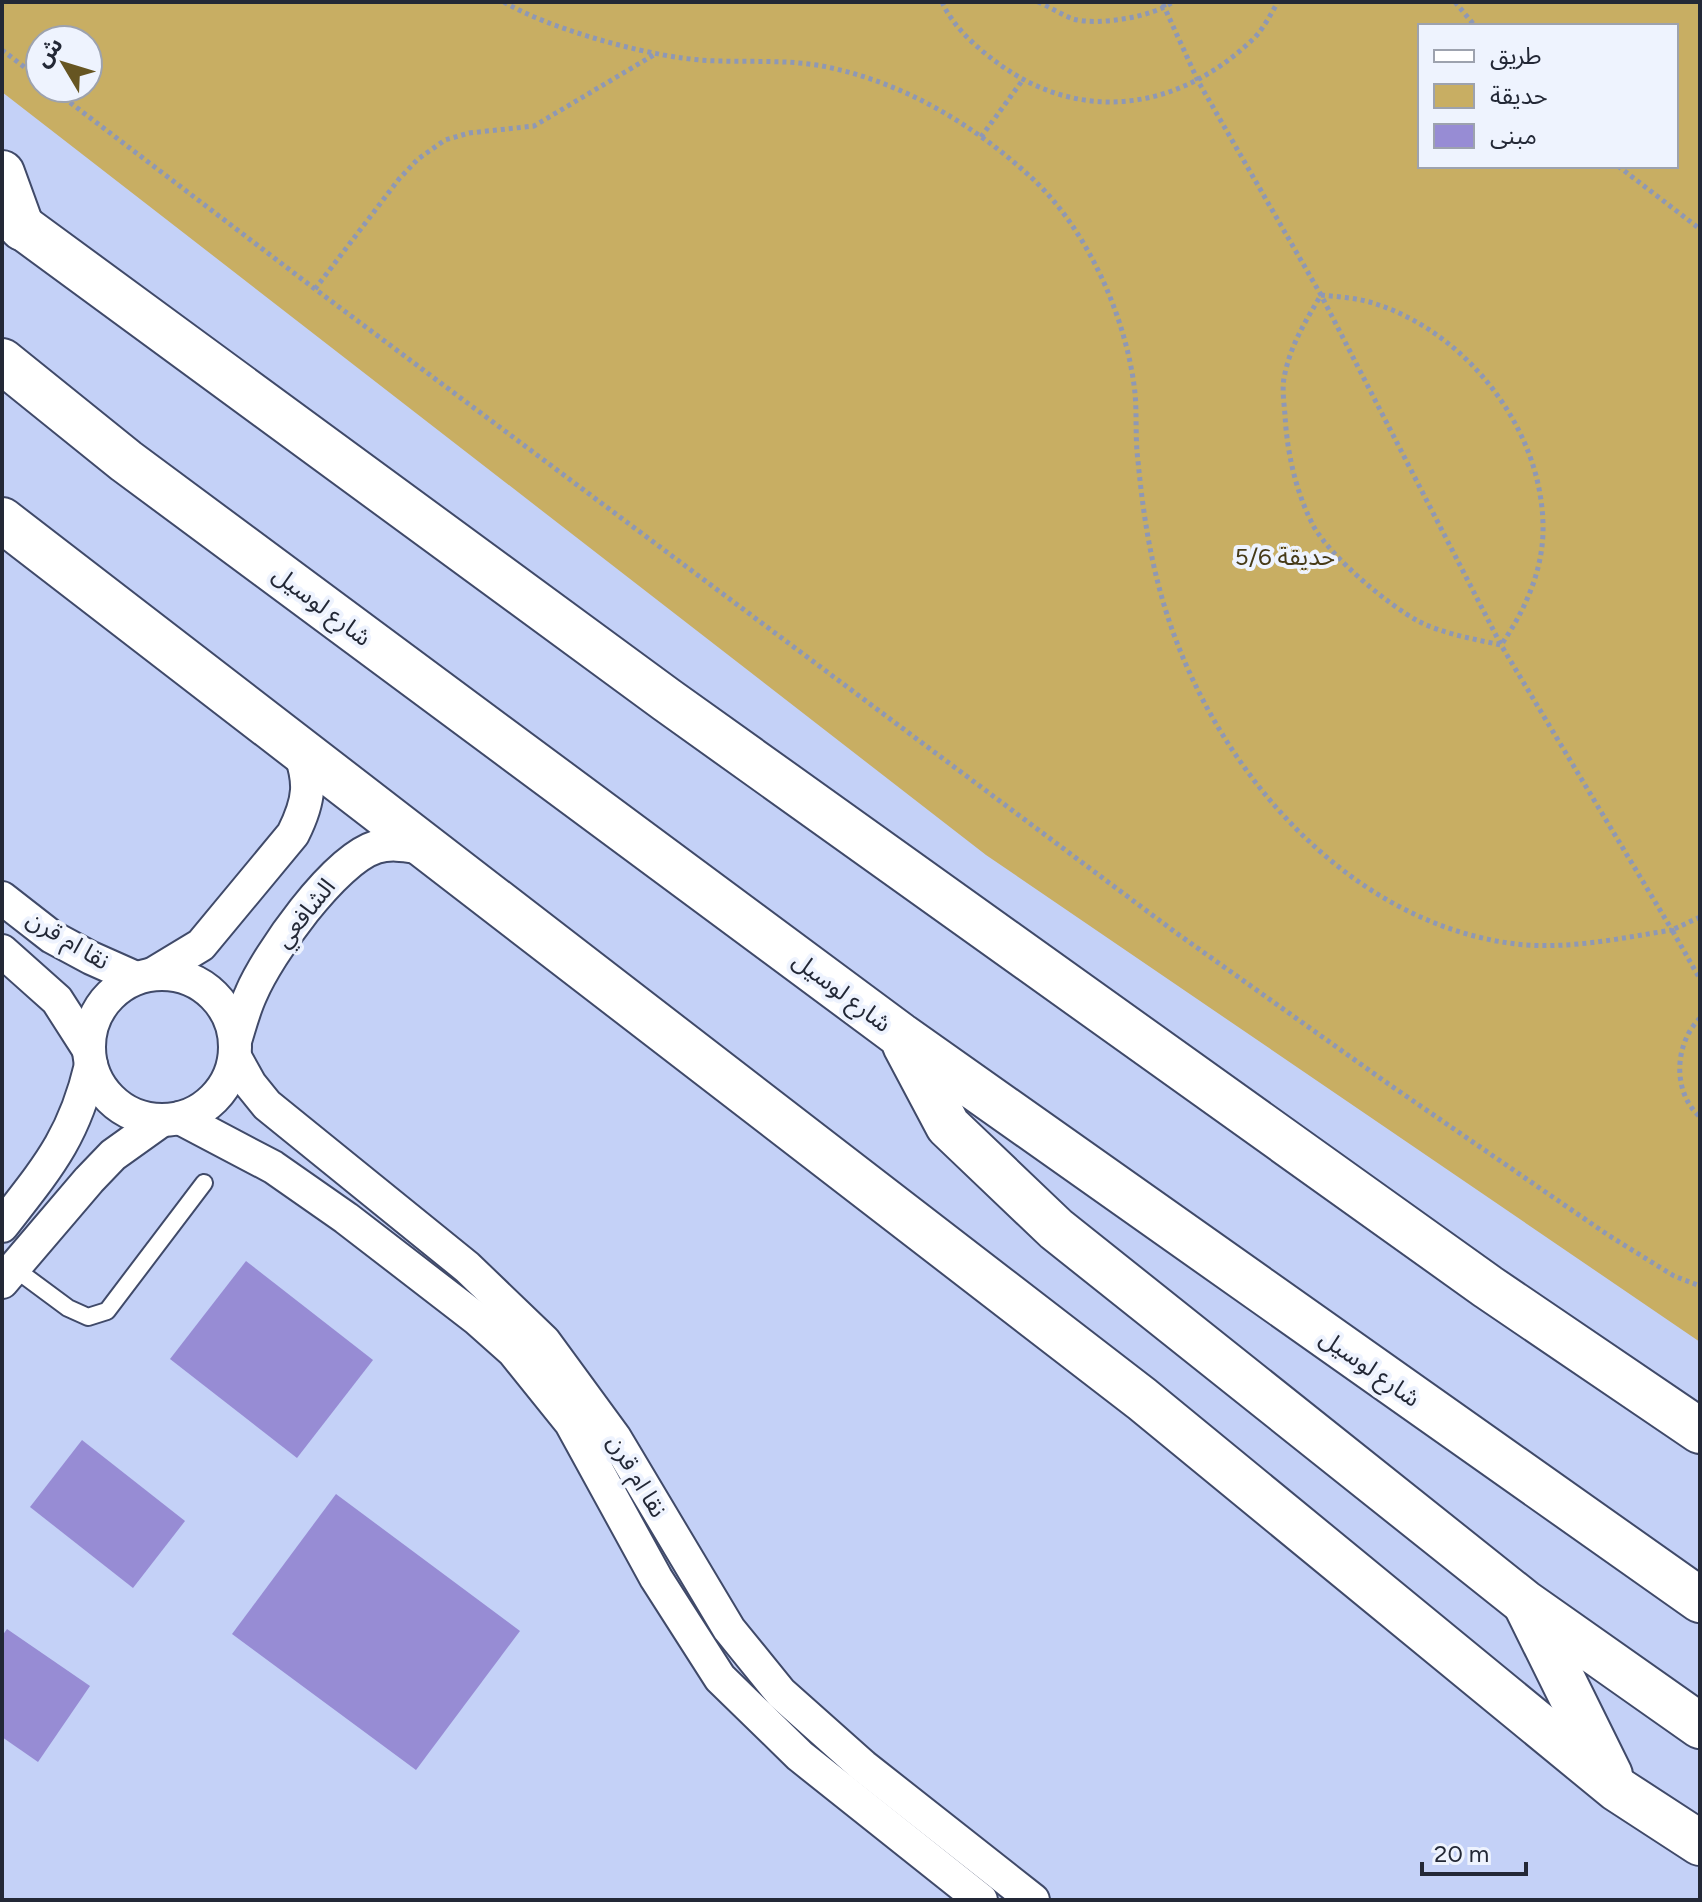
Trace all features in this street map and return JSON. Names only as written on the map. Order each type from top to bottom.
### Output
[{"type":"highway","points":[[2,173],[12,220],[667,700],[1488,1287],[1700,1431]]},
{"type":"highway","name":"شارع لوسيل","points":[[2,361],[126,461],[900,1035],[1700,1600]]},
{"type":"highway","points":[[2,520],[1142,1399],[1617,1789],[1700,1843]]},
{"type":"highway","points":[[900,1035],[948,1126],[1056,1229],[1524,1602],[1700,1726]]},
{"type":"highway","points":[[1524,1602],[1617,1789]]},
{"type":"street","points":[[2,1226],[52,1162],[68,1135],[82,1103],[92,1028],[101,1007],[117,989],[201,945],[293,834],[303,815],[308,795],[303,760],[297,745]]},
{"type":"street","name":"الشافعي","points":[[235,1049],[250,994],[272,953],[341,868],[372,848],[388,844],[425,848]]},
{"type":"street","name":"نقا ام قرن","points":[[2,898],[52,937],[91,958],[144,976]]},
{"type":"street","name":"نقا ام قرن","points":[[2,951],[57,1000],[90,1058]]},
{"type":"street","points":[[8,1275],[113,1155],[171,1119],[200,1110],[217,1096],[229,1078],[235,1049],[231,1022],[222,1004],[209,990],[192,980],[173,974],[144,976]]},
{"type":"street","name":"نقا ام قرن","points":[[235,1049],[250,1084],[267,1105],[467,1267],[544,1341],[615,1438],[729,1629],[781,1693],[863,1766],[1033,1900]]},
{"type":"street","points":[[90,1058],[98,1083],[110,1099],[125,1111],[143,1118],[171,1119]]},
{"type":"street","name":"نقا ام قرن","points":[[171,1119],[263,1161],[334,1209],[477,1319],[513,1351],[571,1423],[656,1578],[720,1678],[800,1756],[981,1900]]},
{"type":"lane","points":[[8,1275],[88,1317],[107,1311],[204,1183]]},
{"type":"path","points":[[504,2],[525,14],[598,38],[658,53],[683,58],[823,66],[867,77],[949,114],[981,137],[1035,182],[1065,216],[1093,260],[1123,334],[1135,391],[1137,459],[1159,587],[1179,648],[1207,709],[1260,789],[1302,835],[1354,881],[1402,910],[1454,930],[1505,943],[1573,945],[1672,930],[1700,917]]},
{"type":"path","points":[[942,2],[979,50],[1022,81],[1068,98],[1117,103],[1166,95],[1198,81],[1252,41],[1278,2]]},
{"type":"path","points":[[1038,2],[1075,20],[1129,19],[1173,2]]},
{"type":"path","points":[[1455,2],[1473,24]]},
{"type":"path","points":[[1163,5],[1198,81],[1321,295],[1501,645],[1700,979]]},
{"type":"path","points":[[2,50],[24,67]]},
{"type":"path","points":[[315,289],[399,179],[418,159],[445,140],[469,133],[534,126],[658,53]]},
{"type":"path","points":[[981,137],[1022,81]]},
{"type":"path","points":[[72,104],[1175,932],[1608,1235],[1674,1276],[1700,1286]]},
{"type":"path","points":[[1621,168],[1700,229]]},
{"type":"path","points":[[1321,295],[1295,337],[1283,381],[1286,444],[1298,487],[1315,529],[1350,569],[1419,621],[1458,635],[1501,645]]},
{"type":"path","points":[[1321,295],[1375,303],[1416,322],[1449,343],[1505,405],[1527,446],[1539,491],[1543,532],[1537,573],[1521,616],[1501,645]]},
{"type":"path","points":[[1700,1018],[1684,1042],[1679,1066],[1682,1090],[1700,1117]]},
{"type":"green space","name":"حديقة 5/6","points":[[2,2],[1700,2],[1700,1342],[986,855],[2,92]]},
{"type":"building","points":[[246,1261],[373,1360],[297,1458],[170,1359]]},
{"type":"building","points":[[82,1440],[185,1521],[133,1588],[30,1507]]},
{"type":"building","points":[[336,1494],[520,1631],[416,1770],[232,1634]]},
{"type":"building","points":[[7,1629],[90,1686],[38,1762],[2,1737],[2,1636]]}]
